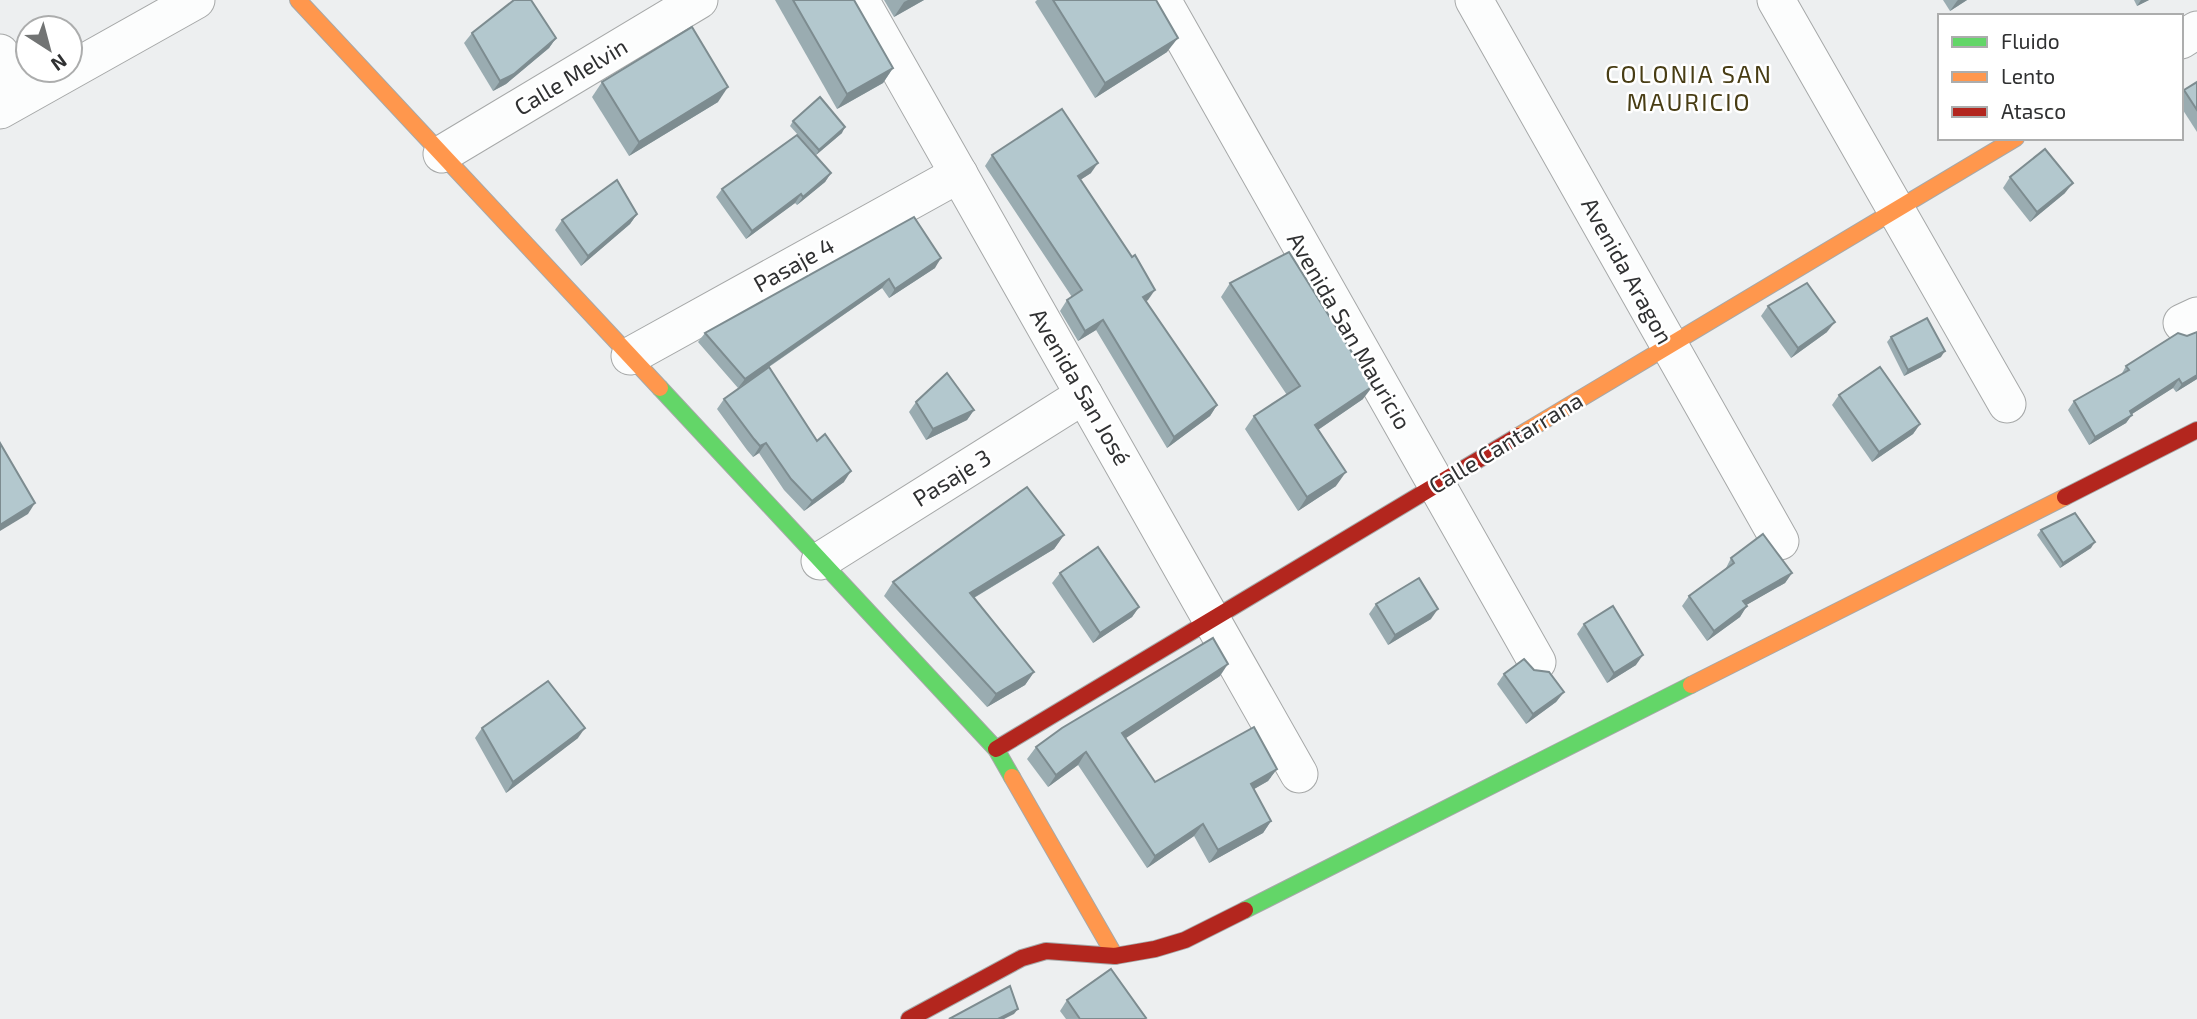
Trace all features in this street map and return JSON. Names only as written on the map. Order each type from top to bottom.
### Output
[{"type":"street","points":[[0,53],[11,104],[195,0]]},
{"type":"street","points":[[298,0],[996,749],[1115,956]]},
{"type":"street","name":"Calle Melvin","points":[[442,154],[699,0]]},
{"type":"street","name":"Avenida San José","points":[[860,0],[1299,774]]},
{"type":"street","name":"Avenida San Mauricio","points":[[1161,0],[1537,662]]},
{"type":"street","name":"Avenida Aragon","points":[[1474,0],[1780,541]]},
{"type":"street","points":[[1776,0],[2007,404]]},
{"type":"street","name":"Calle Cantarrana","points":[[996,749],[2013,140]]},
{"type":"street","name":"Pasaje 4","points":[[630,356],[959,174]]},
{"type":"street","name":"Pasaje 3","points":[[820,561],[1084,395]]},
{"type":"street","points":[[909,1019],[1022,958],[1046,951],[1115,956],[1155,950],[1185,940],[2197,430]]},
{"type":"building","points":[[514,0],[531,0],[556,38],[514,74],[500,81],[472,33]]},
{"type":"building","points":[[793,0],[854,0],[893,68],[847,94]]},
{"type":"building","points":[[1053,0],[1156,0],[1178,38],[1105,83]]},
{"type":"building","points":[[692,27],[728,87],[639,142],[602,82]]},
{"type":"building","points":[[2197,82],[2197,110],[2184,90]]},
{"type":"building","points":[[820,97],[845,127],[819,150],[793,121]]},
{"type":"building","points":[[1062,109],[1098,163],[1078,176],[1132,257],[1135,255],[1155,290],[1143,297],[1217,405],[1174,437],[1103,320],[1085,331],[1067,300],[1082,290],[992,155]]},
{"type":"building","points":[[797,135],[831,173],[803,197],[801,194],[752,231],[722,189]]},
{"type":"building","points":[[2045,149],[2073,183],[2037,212],[2010,177]]},
{"type":"building","points":[[617,180],[637,214],[588,256],[562,220]]},
{"type":"building","points":[[914,217],[941,258],[895,289],[889,279],[745,379],[705,333]]},
{"type":"building","points":[[1289,252],[1373,386],[1315,425],[1346,472],[1307,497],[1254,416],[1300,386],[1230,283]]},
{"type":"building","points":[[1807,283],[1835,322],[1798,348],[1768,306]]},
{"type":"building","points":[[1927,318],[1945,351],[1908,370],[1891,337]]},
{"type":"building","points":[[2197,332],[2197,375],[2182,384],[2179,379],[2130,411],[2132,415],[2095,437],[2074,401],[2129,370],[2126,366],[2178,333],[2187,336]]},
{"type":"building","points":[[769,367],[817,441],[825,434],[851,471],[812,501],[791,479],[766,443],[760,446],[724,399]]},
{"type":"building","points":[[1880,367],[1920,424],[1879,452],[1839,395]]},
{"type":"building","points":[[947,373],[974,410],[933,429],[916,402]]},
{"type":"building","points":[[0,443],[35,503],[0,525]]},
{"type":"building","points":[[1027,487],[1064,535],[970,593],[1034,672],[996,694],[893,582]]},
{"type":"building","points":[[2075,513],[2095,542],[2063,563],[2041,530]]},
{"type":"building","points":[[1763,534],[1792,573],[1743,601],[1747,606],[1714,631],[1689,596],[1734,563],[1731,558]]},
{"type":"building","points":[[1098,547],[1139,607],[1100,633],[1060,573]]},
{"type":"building","points":[[1419,578],[1438,609],[1395,635],[1376,604]]},
{"type":"building","points":[[1613,606],[1643,655],[1614,673],[1584,624]]},
{"type":"building","points":[[1213,638],[1228,664],[1122,733],[1155,782],[1254,727],[1277,769],[1251,784],[1271,821],[1218,850],[1203,824],[1155,856],[1086,752],[1056,775],[1036,747],[1062,728]]},
{"type":"building","points":[[1524,659],[1534,670],[1549,672],[1564,692],[1533,714],[1504,674]]},
{"type":"building","points":[[548,681],[585,728],[513,782],[482,728]]},
{"type":"building","points":[[1111,969],[1146,1018],[1080,1019],[1067,1000]]},
{"type":"building","points":[[1010,986],[1018,1009],[998,1019],[949,1019]]},
{"type":"traffic: fast","points":[[660,388],[996,749],[1012,777]]},
{"type":"traffic: fast","points":[[1245,910],[1691,685]]},
{"type":"traffic: slow","points":[[298,0],[660,388]]},
{"type":"traffic: slow","points":[[1518,436],[2013,140]]},
{"type":"traffic: slow","points":[[1691,685],[2065,497]]},
{"type":"traffic: slow","points":[[1012,777],[1115,956]]},
{"type":"traffic: jam","points":[[2065,497],[2197,430]]},
{"type":"traffic: jam","points":[[996,749],[1518,436]]},
{"type":"traffic: jam","points":[[909,1019],[1022,958],[1046,951],[1115,956],[1155,949],[1185,940],[1245,910]]},
{"type":"district","name":"COLONIA SAN MAURICIO","points":[[1689,89]]}]
